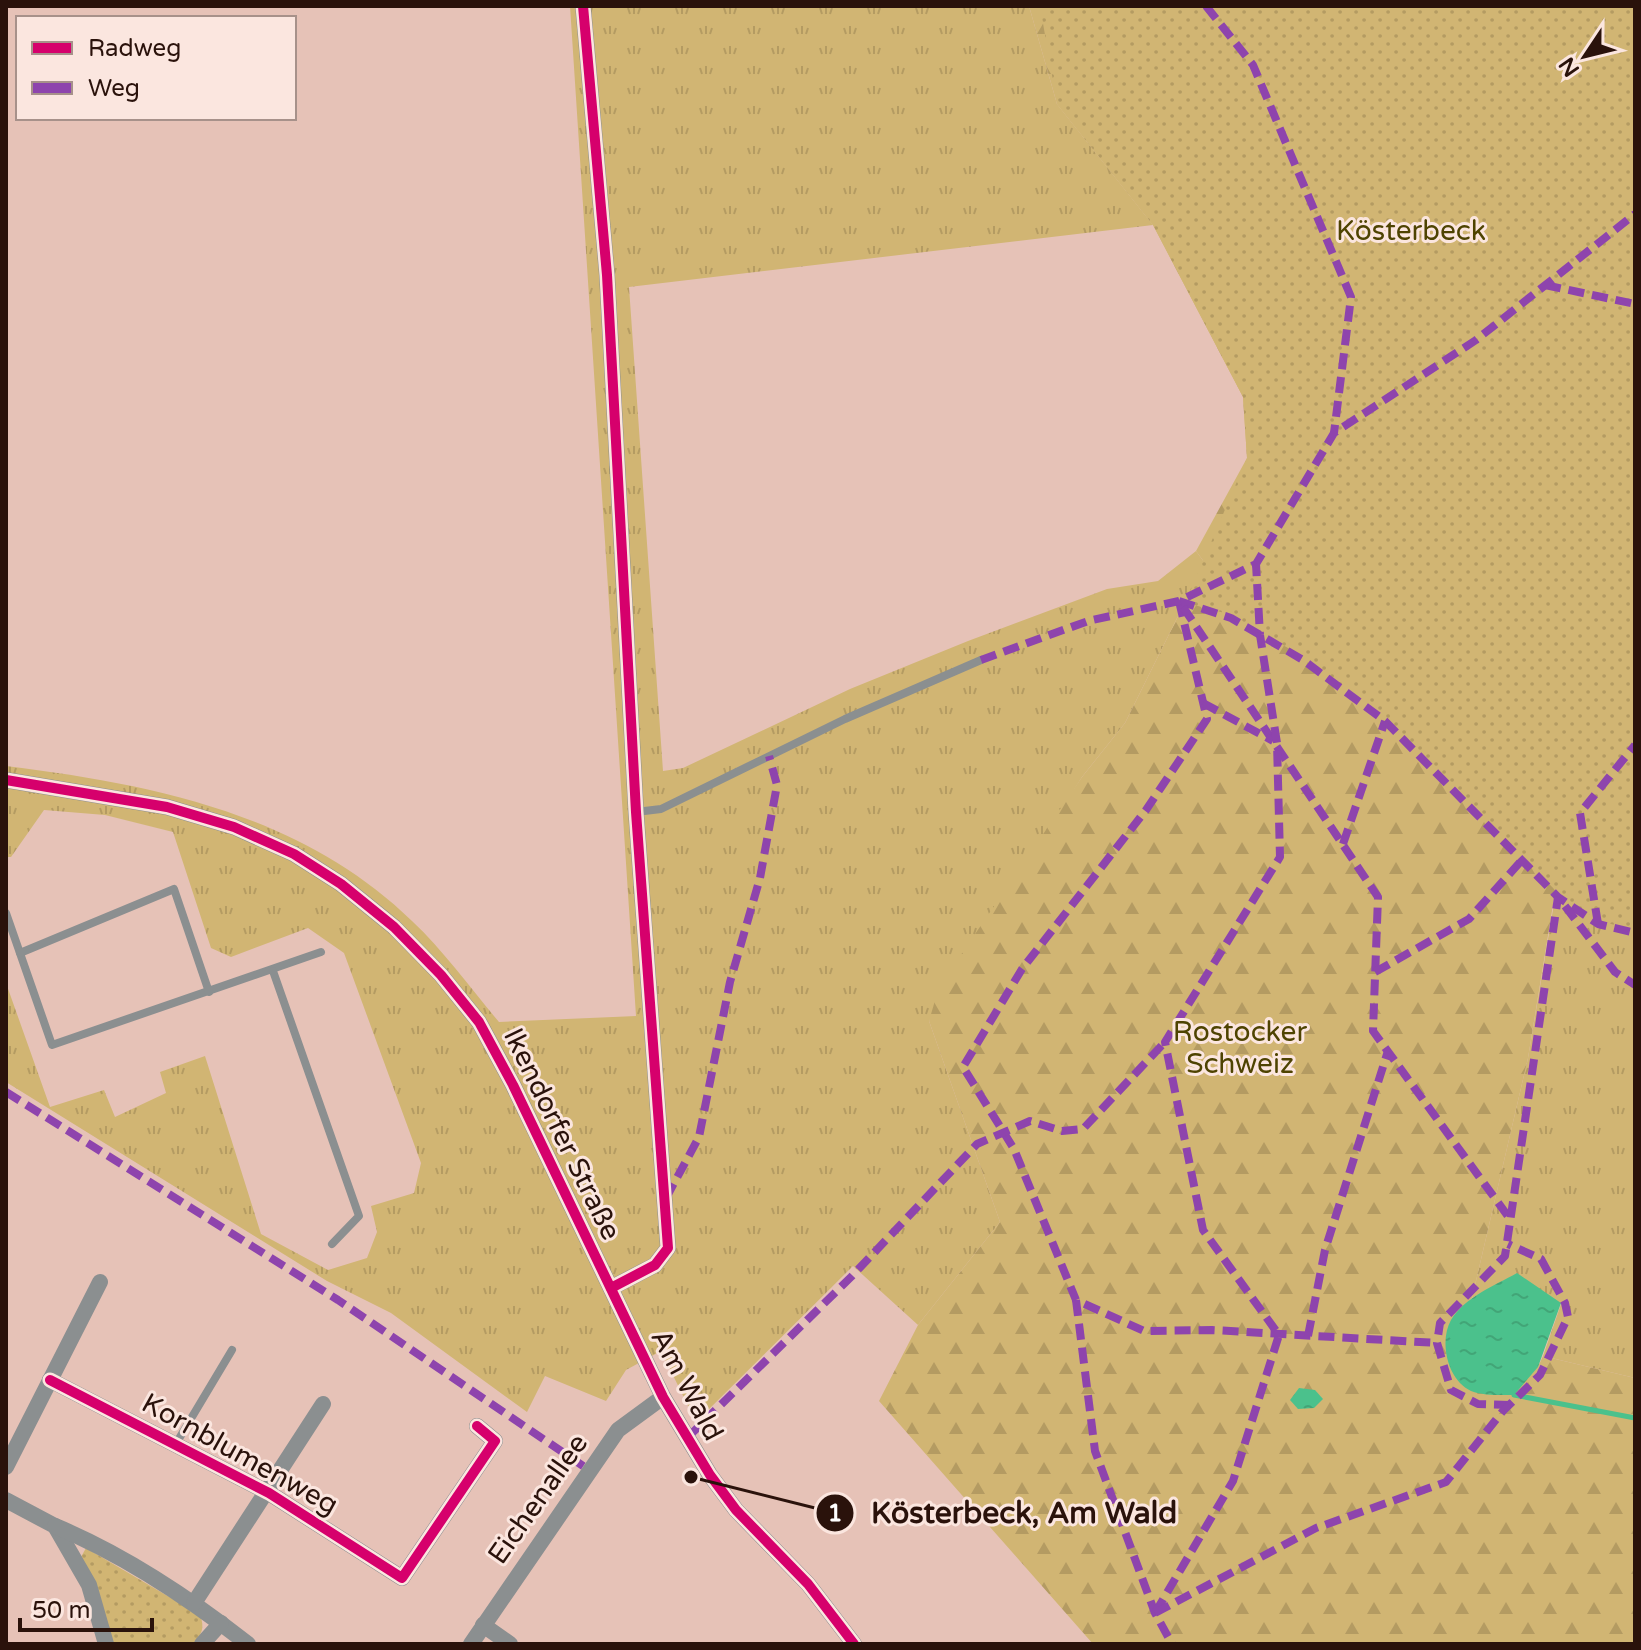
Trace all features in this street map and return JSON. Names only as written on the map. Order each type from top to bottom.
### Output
[{"type":"street","points":[[583,6],[607,275],[636,812],[668,1248],[655,1265],[611,1288]]},
{"type":"street","name":"Ikendorfer Straße","points":[[6,780],[167,807],[234,827],[294,854],[341,884],[394,927],[441,975],[479,1022],[513,1085],[611,1288]]},
{"type":"street","points":[[6,1467],[100,1282]]},
{"type":"street","name":"Am Wald","points":[[611,1288],[663,1397],[736,1510],[808,1584],[854,1644]]},
{"type":"street","name":"Kornblumenweg","points":[[50,1380],[177,1442],[269,1493],[402,1578],[495,1441],[477,1426]]},
{"type":"street","name":"Eichenallee","points":[[471,1644],[618,1430],[663,1397]]},
{"type":"street","name":"Kornblumenweg","points":[[194,1603],[269,1493],[323,1404]]},
{"type":"street","points":[[6,1500],[93,1542],[194,1603],[248,1644]]},
{"type":"street","points":[[55,1526],[89,1585],[106,1644]]},
{"type":"street","points":[[202,1644],[221,1623]]},
{"type":"street","points":[[483,1625],[510,1644]]},
{"type":"lane","points":[[636,812],[661,809],[845,719],[981,660]]},
{"type":"lane","points":[[20,953],[174,889],[209,992]]},
{"type":"lane","points":[[6,913],[52,1045],[321,952]]},
{"type":"lane","points":[[273,971],[359,1216],[332,1244]]},
{"type":"lane","points":[[177,1442],[232,1350]]},
{"type":"green space","points":[[570,6],[1029,6],[1057,104],[1153,225],[629,287],[663,771],[683,768],[850,689],[968,641],[1107,589],[1158,581],[1196,551],[1210,570],[1189,594],[1125,723],[1082,777],[929,1021],[1000,1222],[918,1325],[853,1266],[696,1422],[661,1351],[626,1370],[606,1401],[545,1376],[527,1412],[391,1313],[327,1281],[6,1082],[6,983],[50,1107],[104,1090],[115,1117],[166,1093],[160,1072],[205,1056],[261,1234],[328,1270],[367,1258],[377,1232],[371,1206],[414,1193],[421,1163],[344,953],[308,928],[231,957],[211,948],[173,832],[105,815],[44,810],[11,857],[6,857],[6,766],[61,773],[170,795],[274,830],[323,854],[369,884],[412,921],[499,1022],[636,1016]]},
{"type":"green space","name":"Rostocker Schweiz","points":[[1029,6],[1635,6],[1561,856],[1528,1058],[1472,1298],[1452,1319],[1538,1367],[1543,1356],[1635,1378],[1635,1644],[1093,1644],[879,1401],[918,1325],[1000,1222],[929,1021],[939,987],[1082,777],[1125,723],[1189,594],[1210,570],[1196,551],[1247,458],[1243,397],[1153,225],[1057,104]]},
{"type":"green space","name":"Kösterbeck","points":[[1040,6],[1635,6],[1635,930],[1599,921],[1559,894],[1387,719],[1305,658],[1232,615],[1179,601],[1189,594],[1247,458],[1243,397],[1153,225],[1057,104]]},
{"type":"green space","points":[[1562,856],[1635,913],[1635,1378],[1543,1356],[1561,1304],[1517,1274],[1472,1298],[1528,1058]]},
{"type":"green space","points":[[86,1548],[200,1615],[202,1631],[199,1637],[193,1644],[113,1644],[98,1591],[81,1557]]},
{"type":"water","points":[[1517,1273],[1561,1303],[1538,1367],[1514,1395],[1471,1391],[1463,1386],[1451,1369],[1446,1349],[1447,1329],[1464,1305]]},
{"type":"water","points":[[1299,1388],[1315,1390],[1323,1399],[1314,1408],[1298,1409],[1290,1400]]},
{"type":"waterway","points":[[1514,1395],[1635,1418]]},
{"type":"marked path","points":[[1206,6],[1253,65],[1351,297],[1334,433]]},
{"type":"marked path","points":[[981,660],[1088,621],[1179,601],[1256,564],[1334,433],[1476,340],[1635,214]]},
{"type":"marked path","points":[[1545,285],[1635,304]]},
{"type":"marked path","points":[[1155,1613],[1233,1481],[1279,1335],[1203,1230],[1165,1042],[1280,857],[1277,743],[1260,635],[1256,564]]},
{"type":"marked path","points":[[1179,601],[1207,719],[1146,810],[1022,969],[963,1067],[1014,1149],[1076,1300],[1144,1331],[1212,1330],[1437,1343]]},
{"type":"marked path","points":[[1179,601],[1231,618],[1303,660],[1385,721],[1558,897],[1598,924],[1635,933]]},
{"type":"marked path","points":[[1183,607],[1378,897],[1373,1031],[1510,1219]]},
{"type":"marked path","points":[[1203,703],[1273,741]]},
{"type":"marked path","points":[[1343,844],[1385,721]]},
{"type":"marked path","points":[[1598,924],[1580,813],[1635,745]]},
{"type":"marked path","points":[[666,1198],[699,1137],[730,982],[760,878],[777,785],[769,756]]},
{"type":"marked path","points":[[1375,972],[1469,919],[1522,860]]},
{"type":"marked path","points":[[1510,1405],[1478,1404],[1451,1390],[1437,1343],[1440,1323],[1505,1256],[1558,897]]},
{"type":"marked path","points":[[1565,906],[1615,972],[1635,985]]},
{"type":"marked path","points":[[687,1438],[851,1277],[977,1144],[1030,1121],[1062,1131],[1083,1129],[1165,1042]]},
{"type":"marked path","points":[[1308,1336],[1325,1250],[1388,1051]]},
{"type":"marked path","points":[[6,1092],[338,1300],[589,1470]]},
{"type":"marked path","points":[[1155,1613],[1316,1528],[1446,1482],[1503,1411],[1540,1375],[1568,1317],[1565,1303],[1541,1259],[1508,1244]]},
{"type":"marked path","points":[[1076,1300],[1095,1451],[1155,1613],[1172,1644]]},
{"type":"cycle path","points":[[583,6],[607,275],[636,812],[668,1248],[655,1265],[611,1288]]},
{"type":"cycle path","points":[[6,780],[167,807],[234,827],[294,854],[341,884],[394,927],[441,975],[479,1022],[513,1085],[663,1397],[710,1475],[736,1510],[808,1584],[854,1644]]},
{"type":"cycle path","points":[[50,1380],[269,1493],[402,1578],[495,1441],[477,1426]]},
{"type":"place","name":"Kösterbeck, Am Wald","points":[[691,1477]]}]
